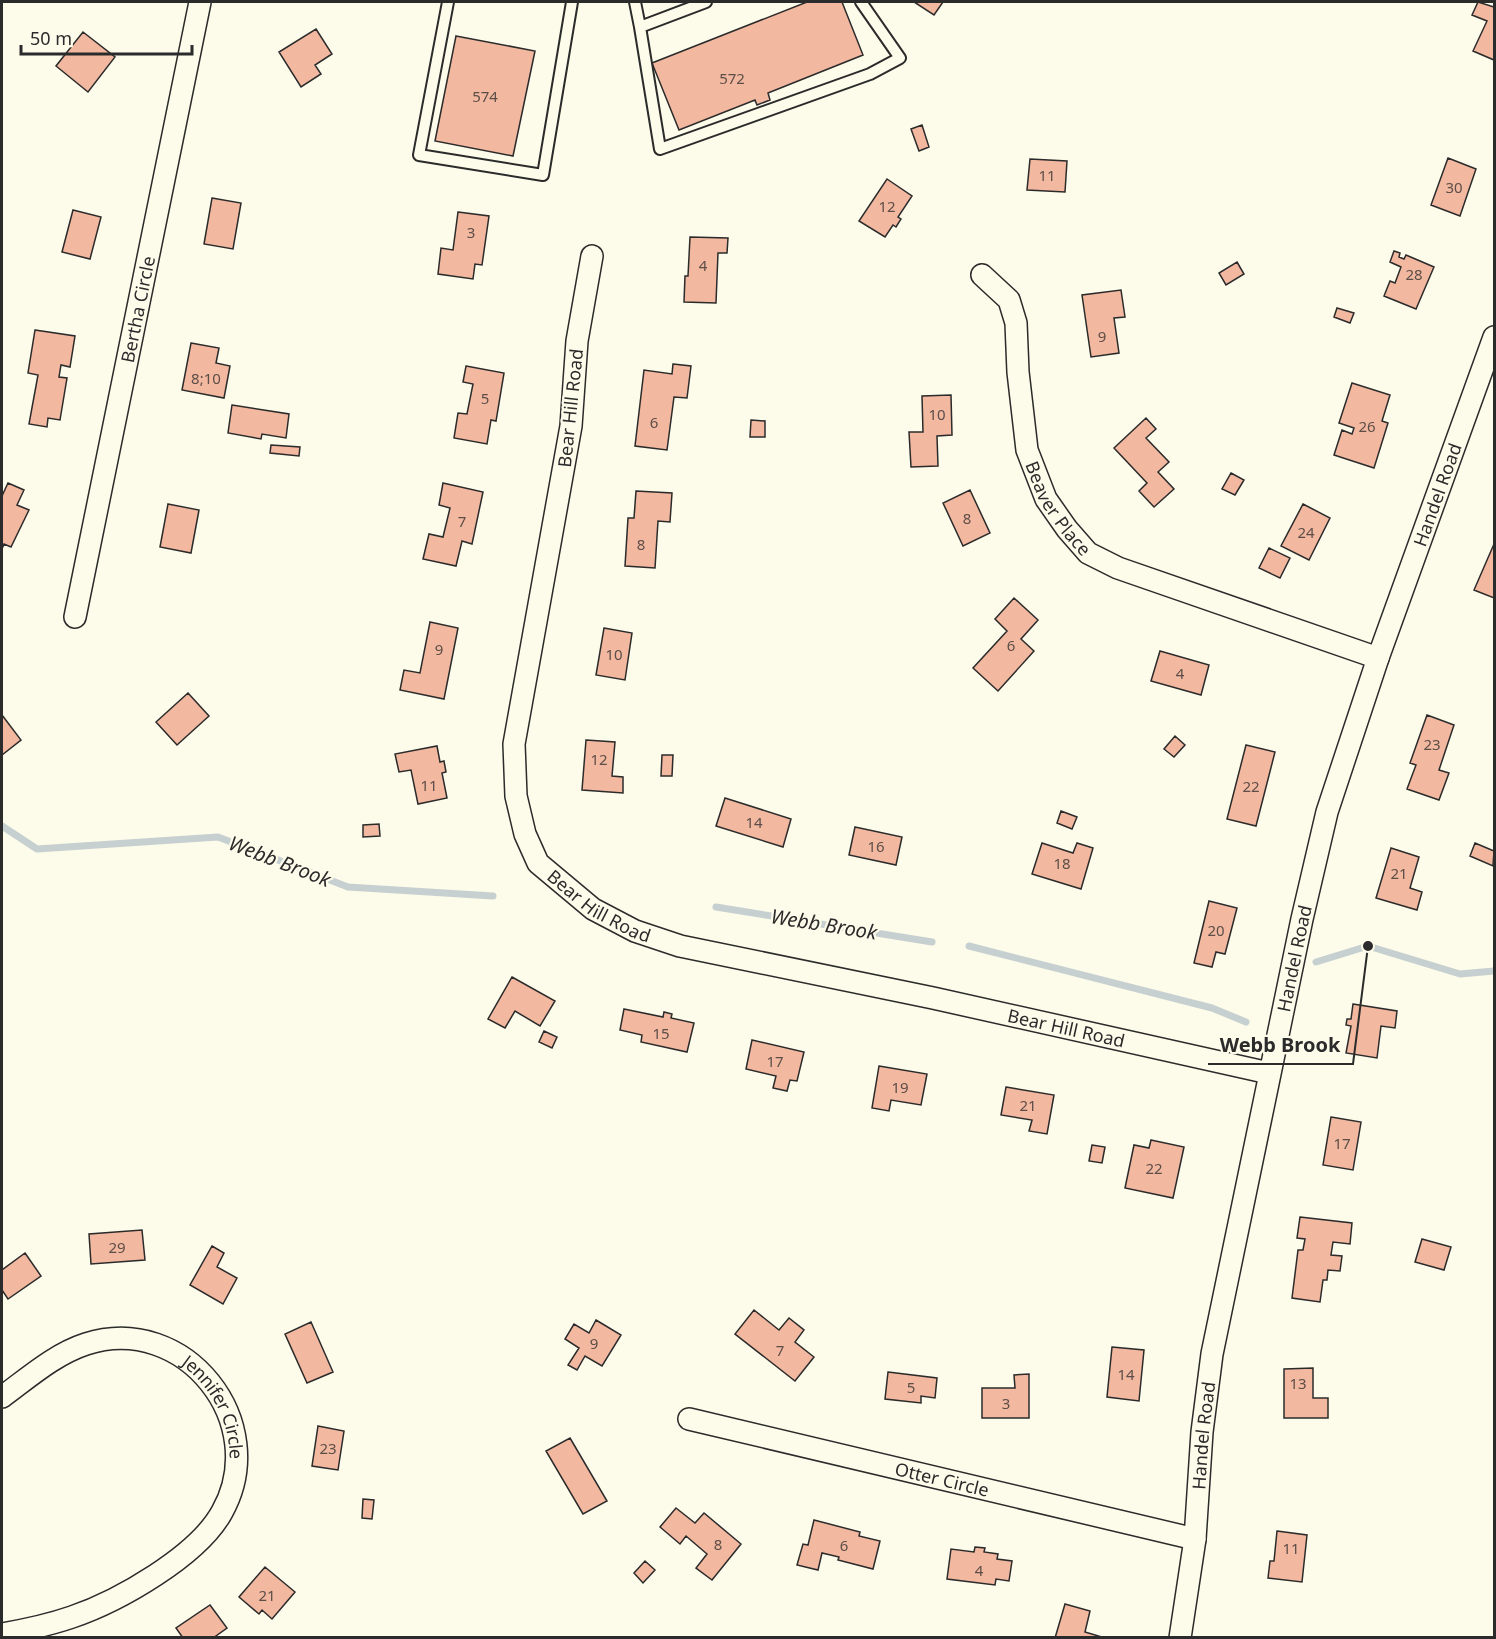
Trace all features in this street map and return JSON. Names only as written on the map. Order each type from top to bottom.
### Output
[{"type":"street","name":"Bertha Circle","points":[[75,617],[200,2]]},
{"type":"street","name":"Bear Hill Road","points":[[592,256],[577,341],[571,426],[514,744],[516,796],[525,834],[538,864],[593,909],[635,931],[681,946],[933,998],[1269,1073]]},
{"type":"street","name":"Beaver Place","points":[[982,275],[1009,300],[1016,323],[1018,372],[1027,450],[1046,499],[1067,529],[1088,553],[1118,568],[1378,658]]},
{"type":"street","name":"Handel Road","points":[[1180,1638],[1195,1539],[1202,1432],[1212,1354],[1269,1073],[1327,812],[1378,658],[1494,337]]},
{"type":"street","name":"Jennifer Circle","points":[[2,1397],[70,1350],[106,1340],[143,1341],[178,1354],[206,1377],[226,1406],[234,1432],[237,1459],[233,1486],[223,1511],[202,1540],[187,1552],[153,1576],[115,1598],[74,1617],[2,1634]]},
{"type":"street","name":"Otter Circle","points":[[689,1419],[1195,1539]]},
{"type":"lane","points":[[448,2],[419,155],[543,175],[572,2]]},
{"type":"lane","points":[[635,2],[660,149],[870,74],[900,58],[861,2]]},
{"type":"lane","points":[[640,27],[706,2]]},
{"type":"building","points":[[807,2],[842,2],[863,55],[768,93],[770,100],[757,105],[755,100],[679,130],[652,63]]},
{"type":"building","points":[[914,2],[943,2],[934,15]]},
{"type":"building","points":[[1478,2],[1494,7],[1494,60],[1473,51],[1487,21],[1472,15]]},
{"type":"building","points":[[316,29],[332,54],[315,65],[321,74],[301,87],[279,52]]},
{"type":"building","points":[[83,32],[115,57],[88,92],[56,66]]},
{"type":"building","points":[[456,36],[535,51],[513,156],[435,141]]},
{"type":"building","points":[[922,125],[929,147],[919,151],[911,129]]},
{"type":"building","points":[[1448,158],[1476,169],[1460,216],[1431,205]]},
{"type":"building","points":[[1030,159],[1067,161],[1065,192],[1027,190]]},
{"type":"building","points":[[887,179],[912,196],[898,217],[901,219],[896,227],[893,225],[885,237],[859,221]]},
{"type":"building","points":[[212,198],[241,203],[233,249],[204,244]]},
{"type":"building","points":[[73,210],[101,217],[90,259],[62,252]]},
{"type":"building","points":[[458,212],[489,216],[482,265],[475,264],[473,279],[438,274],[441,248],[453,250]]},
{"type":"building","points":[[690,237],[728,238],[727,253],[718,253],[716,303],[684,302]]},
{"type":"building","points":[[1394,251],[1400,253],[1399,257],[1404,259],[1406,255],[1434,267],[1416,309],[1384,296],[1390,281],[1395,283],[1401,267],[1390,262]]},
{"type":"building","points":[[1237,262],[1244,274],[1226,285],[1219,273]]},
{"type":"building","points":[[1121,290],[1125,317],[1114,318],[1119,353],[1091,357],[1082,295]]},
{"type":"building","points":[[1337,308],[1354,313],[1350,323],[1334,317]]},
{"type":"building","points":[[35,330],[75,336],[70,367],[61,365],[59,377],[67,378],[60,420],[48,418],[47,427],[29,424],[38,375],[28,373]]},
{"type":"building","points":[[191,343],[219,348],[216,363],[230,366],[224,398],[182,390]]},
{"type":"building","points":[[673,364],[691,366],[687,398],[674,397],[667,450],[635,446],[644,370],[672,374]]},
{"type":"building","points":[[466,366],[504,373],[496,421],[491,420],[487,444],[454,438],[458,413],[467,414],[473,384],[463,382]]},
{"type":"building","points":[[1352,383],[1390,395],[1382,421],[1388,423],[1374,468],[1334,455],[1342,430],[1352,434],[1354,428],[1339,423]]},
{"type":"building","points":[[951,395],[952,435],[937,436],[938,466],[911,467],[909,432],[923,432],[922,396]]},
{"type":"building","points":[[232,405],[289,414],[286,438],[262,434],[261,439],[228,433]]},
{"type":"building","points":[[1146,418],[1156,429],[1146,438],[1169,462],[1158,472],[1174,489],[1154,507],[1139,491],[1147,483],[1114,448]]},
{"type":"building","points":[[751,420],[765,421],[765,437],[750,437]]},
{"type":"building","points":[[271,445],[300,447],[299,456],[270,453]]},
{"type":"building","points":[[1231,473],[1244,480],[1235,495],[1222,489]]},
{"type":"building","points":[[8,483],[24,490],[17,505],[29,510],[11,547],[4,544],[2,549],[2,496]]},
{"type":"building","points":[[443,483],[483,492],[472,544],[462,541],[456,566],[423,559],[429,534],[443,537],[450,508],[439,505]]},
{"type":"building","points":[[970,490],[990,533],[963,546],[943,503]]},
{"type":"building","points":[[636,491],[672,493],[670,522],[658,521],[655,568],[625,566],[628,518],[634,518]]},
{"type":"building","points":[[168,504],[199,510],[191,553],[160,547]]},
{"type":"building","points":[[1303,504],[1330,518],[1309,560],[1281,546]]},
{"type":"building","points":[[1494,544],[1494,598],[1474,590]]},
{"type":"building","points":[[1269,548],[1290,558],[1280,578],[1259,568]]},
{"type":"building","points":[[1014,598],[1038,620],[1021,639],[1034,651],[998,691],[973,668],[1007,631],[995,619]]},
{"type":"building","points":[[430,622],[458,628],[444,699],[400,690],[404,670],[420,673]]},
{"type":"building","points":[[604,628],[632,633],[625,680],[596,675]]},
{"type":"building","points":[[1160,651],[1209,665],[1201,695],[1151,681]]},
{"type":"building","points":[[188,693],[209,716],[177,745],[156,722]]},
{"type":"building","points":[[2,715],[21,740],[2,755]]},
{"type":"building","points":[[1427,715],[1454,725],[1439,770],[1449,773],[1439,800],[1407,789],[1416,765],[1410,763]]},
{"type":"building","points":[[1175,736],[1185,745],[1174,757],[1164,749]]},
{"type":"building","points":[[586,740],[615,742],[612,776],[623,777],[623,793],[582,790]]},
{"type":"building","points":[[1246,745],[1275,752],[1256,826],[1227,819]]},
{"type":"building","points":[[437,746],[440,762],[444,761],[446,772],[442,773],[447,798],[418,804],[411,770],[399,772],[395,754]]},
{"type":"building","points":[[662,755],[673,755],[672,776],[661,776]]},
{"type":"building","points":[[725,798],[791,819],[783,847],[716,826]]},
{"type":"building","points":[[1061,811],[1077,817],[1072,829],[1057,823]]},
{"type":"building","points":[[379,824],[380,836],[363,837],[363,825]]},
{"type":"building","points":[[855,827],[902,837],[896,865],[849,855]]},
{"type":"building","points":[[1042,843],[1073,853],[1077,843],[1093,848],[1081,889],[1032,874]]},
{"type":"building","points":[[1475,843],[1494,851],[1493,866],[1470,856]]},
{"type":"building","points":[[1391,848],[1419,857],[1410,888],[1422,892],[1417,910],[1376,898]]},
{"type":"building","points":[[1209,901],[1237,908],[1225,954],[1216,952],[1212,967],[1194,963]]},
{"type":"building","points":[[512,977],[555,1001],[540,1026],[515,1011],[505,1028],[488,1019]]},
{"type":"building","points":[[1353,1004],[1397,1011],[1395,1028],[1381,1026],[1377,1058],[1346,1053],[1351,1026],[1346,1025],[1347,1019],[1351,1019]]},
{"type":"building","points":[[624,1009],[663,1017],[664,1012],[672,1014],[671,1018],[694,1023],[687,1052],[641,1042],[642,1035],[620,1030]]},
{"type":"building","points":[[544,1031],[557,1037],[552,1048],[539,1042]]},
{"type":"building","points":[[752,1040],[804,1052],[797,1081],[790,1080],[787,1091],[773,1088],[776,1076],[746,1069]]},
{"type":"building","points":[[879,1066],[927,1074],[921,1105],[891,1100],[889,1111],[872,1108]]},
{"type":"building","points":[[1006,1087],[1054,1095],[1047,1134],[1029,1131],[1032,1120],[1001,1115]]},
{"type":"building","points":[[1331,1117],[1361,1122],[1353,1170],[1323,1165]]},
{"type":"building","points":[[1151,1140],[1184,1147],[1173,1198],[1125,1188],[1134,1145],[1149,1148]]},
{"type":"building","points":[[1092,1145],[1105,1147],[1102,1163],[1089,1161]]},
{"type":"building","points":[[1300,1217],[1352,1223],[1350,1244],[1333,1242],[1331,1255],[1342,1256],[1340,1271],[1328,1270],[1327,1280],[1323,1280],[1320,1302],[1292,1298],[1298,1250],[1303,1250],[1305,1239],[1297,1238]]},
{"type":"building","points":[[142,1230],[145,1260],[91,1264],[89,1234]]},
{"type":"building","points":[[1422,1239],[1451,1247],[1444,1270],[1415,1262]]},
{"type":"building","points":[[212,1246],[224,1253],[217,1267],[237,1278],[223,1304],[190,1285]]},
{"type":"building","points":[[25,1253],[41,1276],[8,1299],[2,1290],[2,1270]]},
{"type":"building","points":[[754,1310],[779,1330],[789,1318],[804,1330],[795,1342],[814,1357],[795,1381],[735,1334]]},
{"type":"building","points":[[596,1320],[621,1335],[602,1366],[585,1356],[577,1370],[568,1365],[579,1348],[565,1339],[574,1324],[589,1333]]},
{"type":"building","points":[[311,1322],[333,1372],[307,1383],[285,1334]]},
{"type":"building","points":[[1112,1347],[1144,1350],[1139,1401],[1107,1397]]},
{"type":"building","points":[[1313,1368],[1313,1398],[1328,1398],[1328,1418],[1284,1418],[1284,1369]]},
{"type":"building","points":[[888,1372],[937,1378],[935,1398],[921,1396],[921,1403],[885,1399]]},
{"type":"building","points":[[1029,1374],[1029,1418],[982,1418],[982,1388],[1015,1388],[1014,1375]]},
{"type":"building","points":[[318,1426],[344,1431],[338,1470],[312,1466]]},
{"type":"building","points":[[570,1438],[607,1501],[583,1514],[546,1451]]},
{"type":"building","points":[[363,1499],[374,1500],[372,1519],[362,1518]]},
{"type":"building","points":[[676,1508],[695,1523],[704,1513],[741,1544],[712,1580],[696,1568],[707,1554],[686,1536],[680,1544],[660,1527]]},
{"type":"building","points":[[814,1520],[860,1532],[859,1536],[880,1541],[873,1569],[838,1560],[839,1557],[822,1553],[818,1570],[797,1565],[803,1544],[808,1545]]},
{"type":"building","points":[[1277,1531],[1307,1535],[1302,1582],[1268,1578],[1270,1561],[1274,1561]]},
{"type":"building","points":[[975,1547],[985,1548],[984,1552],[998,1554],[997,1559],[1012,1561],[1009,1581],[996,1579],[995,1585],[947,1579],[951,1549],[974,1552]]},
{"type":"building","points":[[645,1561],[655,1570],[643,1583],[634,1573]]},
{"type":"building","points":[[265,1567],[295,1592],[272,1619],[262,1610],[259,1614],[239,1597]]},
{"type":"building","points":[[1065,1604],[1090,1611],[1085,1632],[1105,1638],[1055,1638]]},
{"type":"building","points":[[210,1605],[227,1628],[213,1638],[183,1638],[176,1628]]},
{"type":"waterway","name":"Webb Brook","points":[[2,826],[37,849],[218,837],[348,887],[493,896]]},
{"type":"waterway","name":"Webb Brook","points":[[716,907],[932,942]]},
{"type":"waterway","name":"Webb Brook","points":[[969,946],[1212,1008],[1246,1022]]},
{"type":"waterway","name":"Webb Brook","points":[[1316,962],[1368,946],[1460,974],[1494,971]]},
{"type":"place","name":"Webb Brook","points":[[1368,946]]}]
